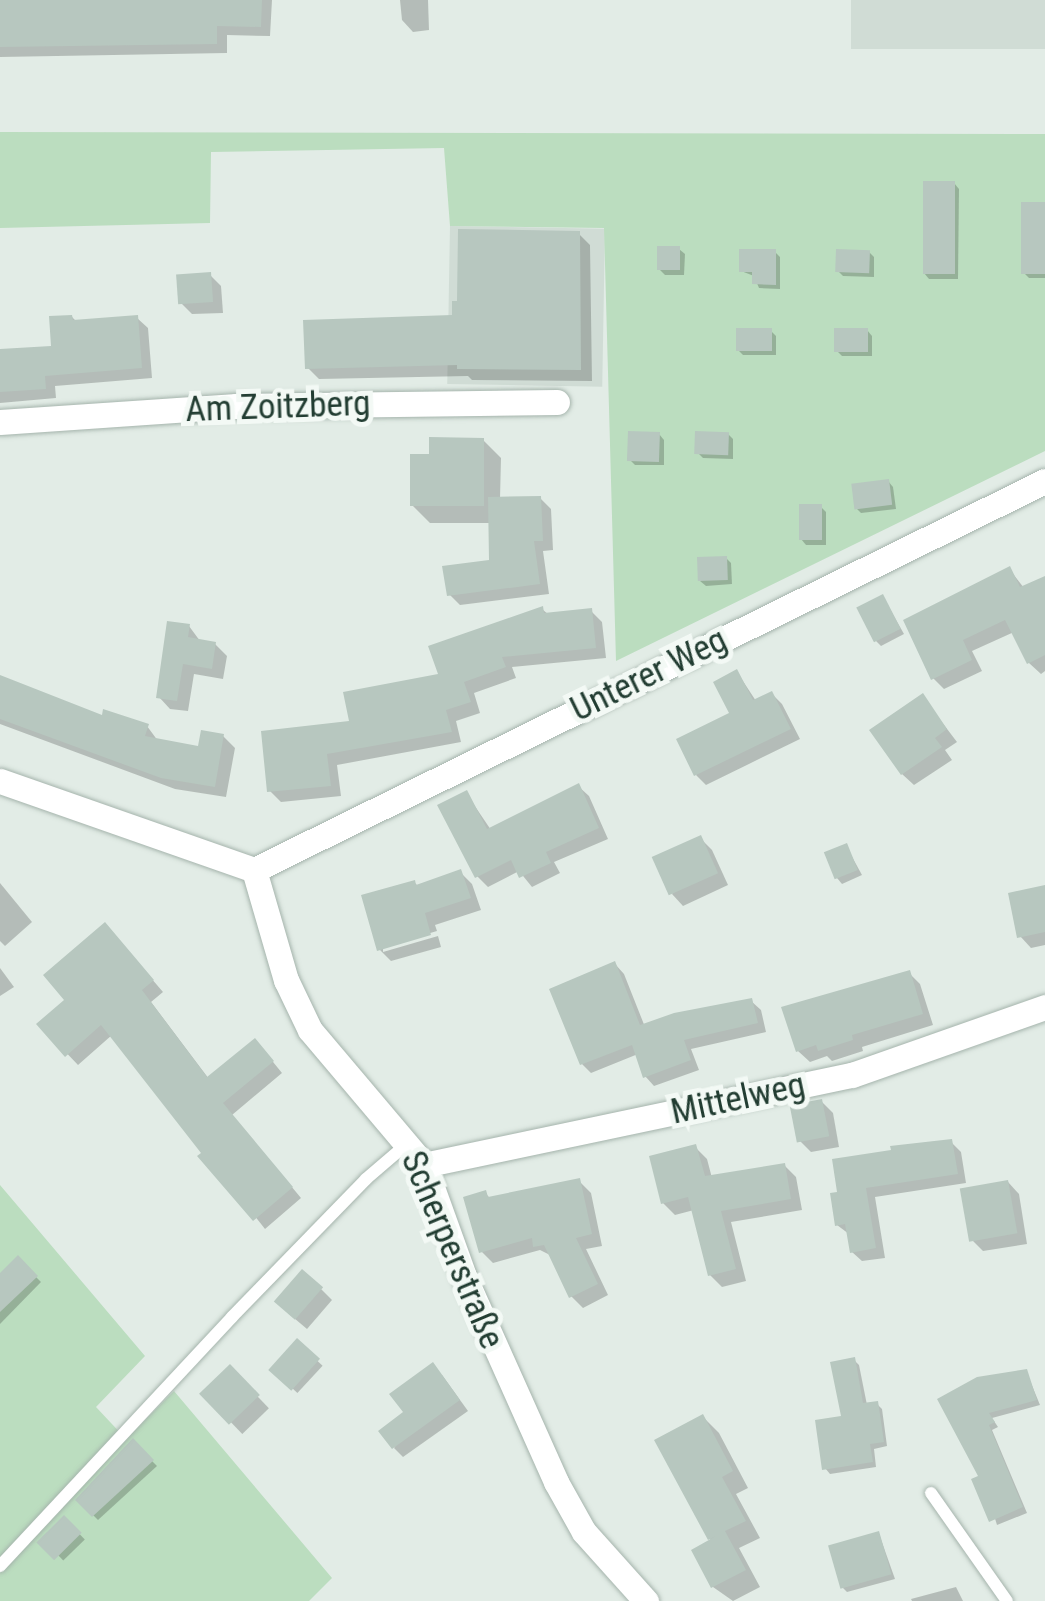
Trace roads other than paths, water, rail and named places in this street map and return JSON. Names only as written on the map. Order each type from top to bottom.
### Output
[{"type":"street","name":"Am Zoitzberg","points":[[0,422],[236,406],[556,402]]},
{"type":"street","name":"Unterer Weg","points":[[254,870],[1045,481]]},
{"type":"street","points":[[0,781],[254,870]]},
{"type":"street","name":"Scherperstraße","points":[[254,870],[286,980],[310,1030],[424,1165],[464,1276],[556,1482],[584,1532],[646,1601]]},
{"type":"street","name":"Mittelweg","points":[[424,1165],[852,1074],[1045,1007]]},
{"type":"lane","points":[[0,1566],[232,1317],[366,1179],[408,1143]]},
{"type":"lane","points":[[931,1493],[1006,1601]]}]
